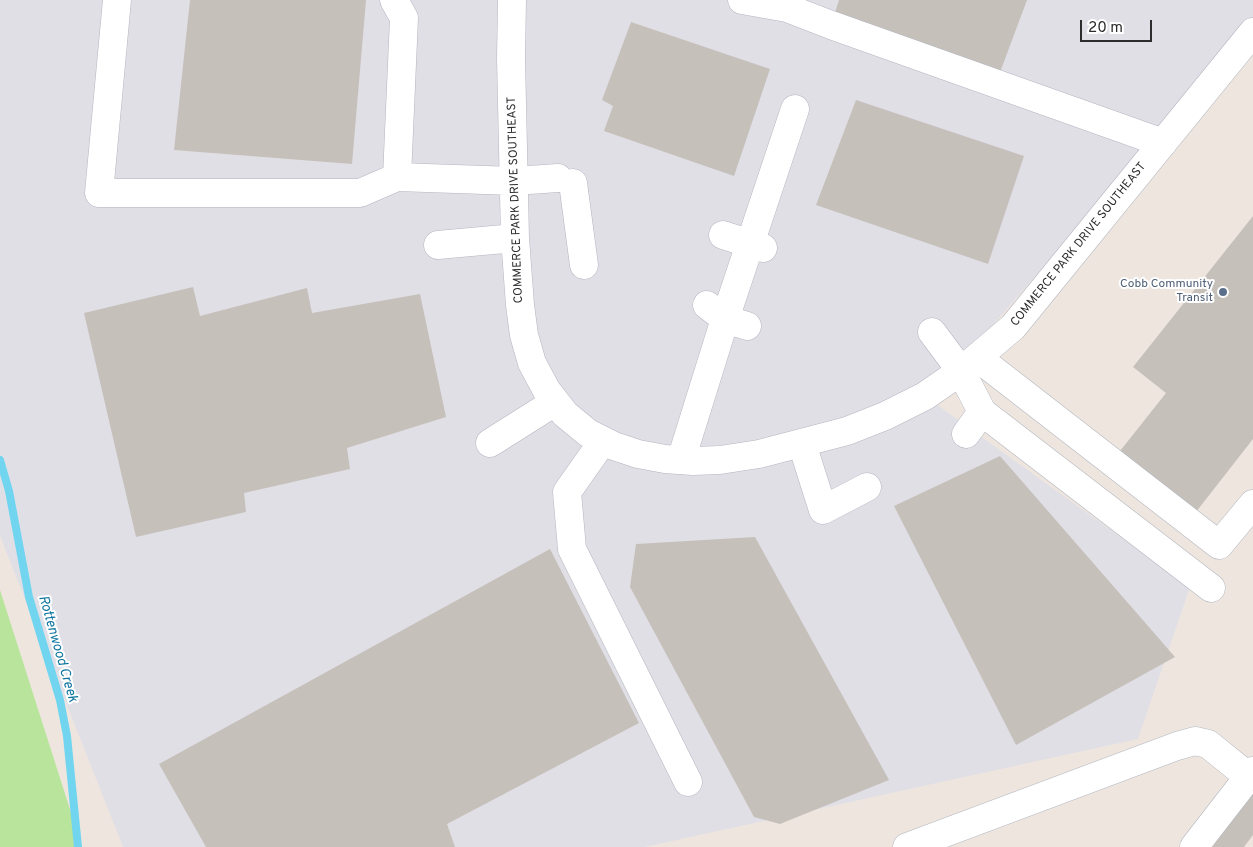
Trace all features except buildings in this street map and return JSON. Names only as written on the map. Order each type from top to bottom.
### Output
[{"type":"street","points":[[117,0],[99,193],[360,193],[398,177],[566,181],[584,265]]},
{"type":"street","points":[[394,0],[404,18],[398,177]]},
{"type":"street","name":"COMMERCE PARK DRIVE SOUTHEAST","points":[[512,0],[510,58],[515,238],[524,336],[532,363],[555,402],[565,414],[588,433],[614,446],[638,454],[681,460],[720,460],[759,454],[847,431],[886,416],[924,396],[970,364],[1013,327],[1253,32]]},
{"type":"street","points":[[742,0],[787,8],[1163,143]]},
{"type":"street","points":[[681,460],[726,317],[757,245],[795,109]]},
{"type":"street","points":[[723,235],[757,245]]},
{"type":"street","points":[[438,245],[515,238]]},
{"type":"street","points":[[932,332],[970,364],[1219,545],[1253,504]]},
{"type":"street","points":[[970,364],[982,412],[1211,588]]},
{"type":"street","points":[[490,443],[555,402]]},
{"type":"street","points":[[966,434],[982,412]]},
{"type":"street","points":[[603,440],[567,492],[572,549],[688,782]]},
{"type":"street","points":[[802,444],[823,510],[867,487]]},
{"type":"street","points":[[907,847],[1177,746],[1195,741],[1208,744],[1251,774],[1194,847]]},
{"type":"shaded area","points":[[0,0],[1253,0],[1253,24],[929,399],[1190,587],[1138,739],[645,847],[123,847],[0,536]]},
{"type":"green space","points":[[0,590],[82,847],[0,847]]},
{"type":"waterway","name":"Rottenwood Creek","points":[[0,460],[9,491],[29,597],[60,700],[67,736],[78,847]]},
{"type":"place","name":"Cobb Community Transit","points":[[1223,292]]}]
